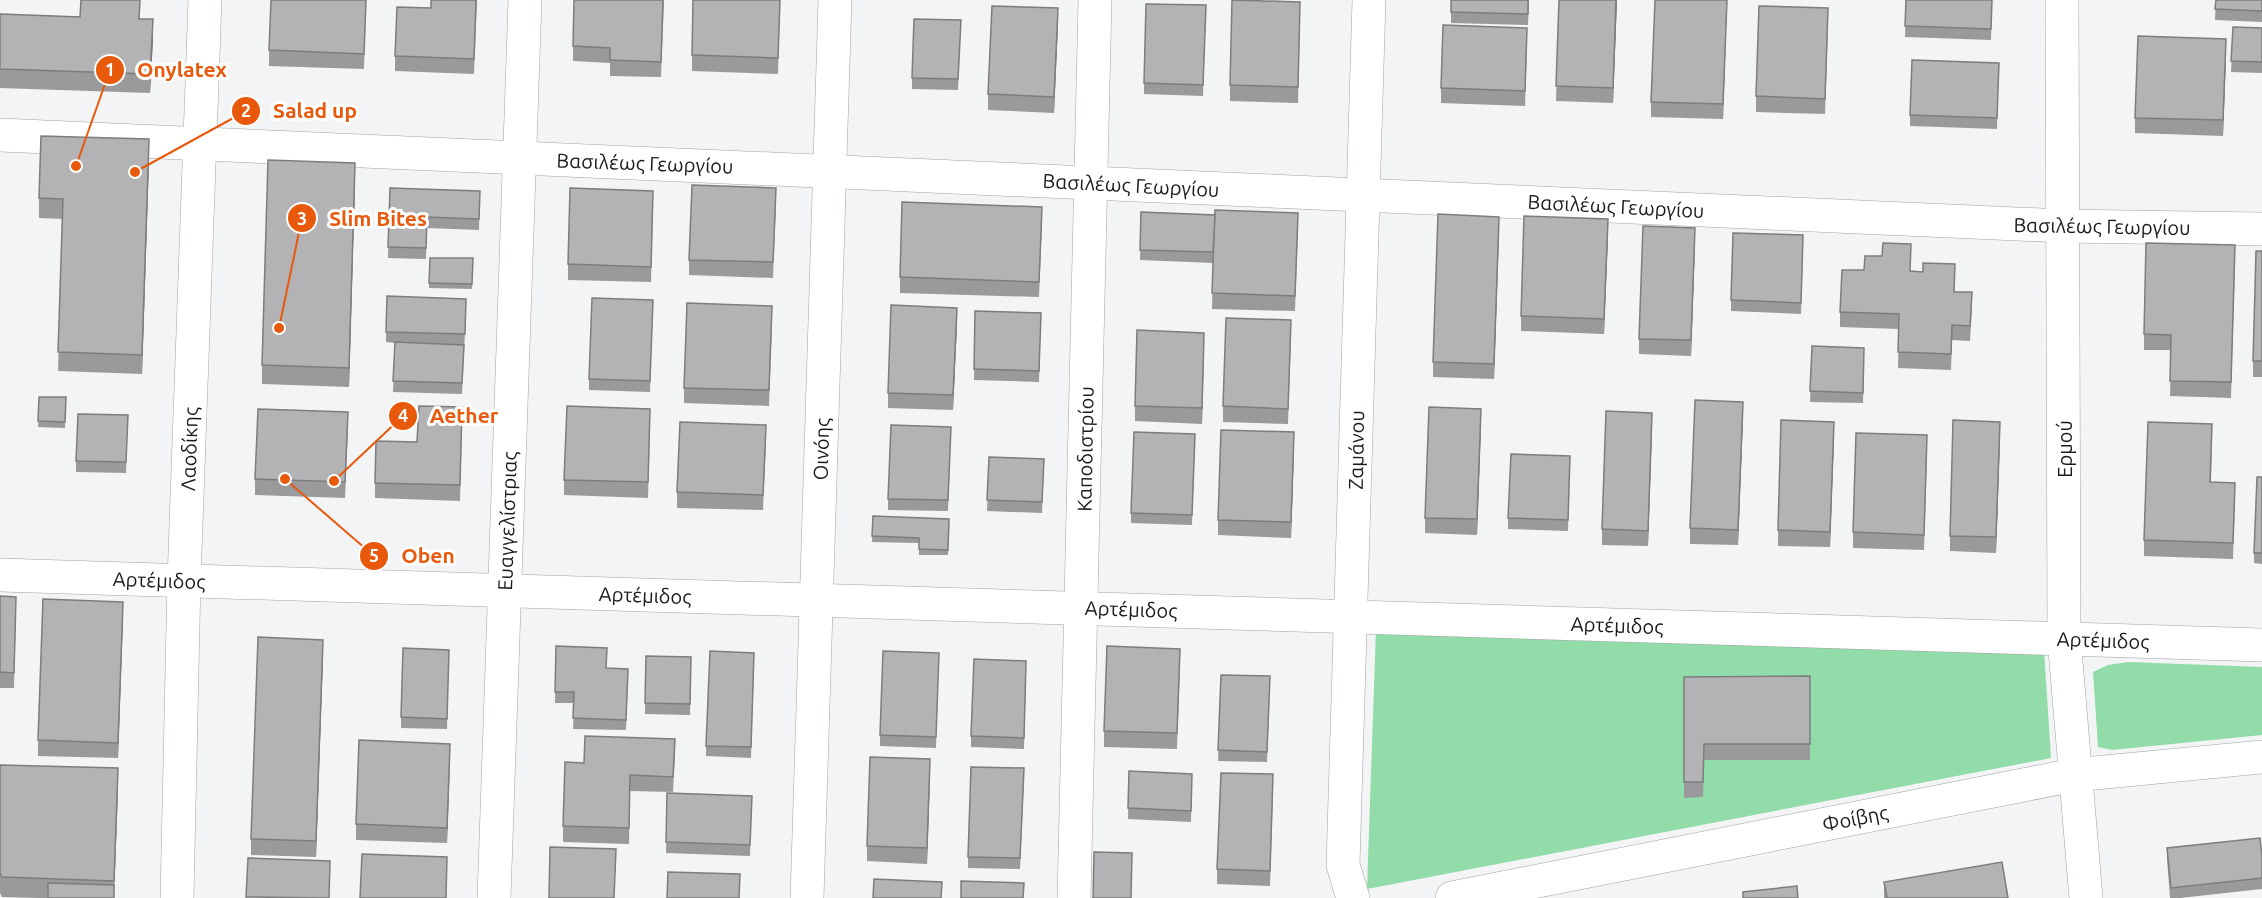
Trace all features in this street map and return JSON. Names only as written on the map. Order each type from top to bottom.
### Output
[{"type":"street","name":"Λαοδίκης","points":[[177,898],[184,580],[206,0]]},
{"type":"street","name":"Ευαγγελίστριας","points":[[494,898],[525,0]]},
{"type":"street","name":"Οινόης","points":[[807,898],[835,0]]},
{"type":"street","name":"Καποδιστρίου","points":[[1074,898],[1095,0]]},
{"type":"street","name":"Ζαμάνου","points":[[1353,898],[1343,865],[1352,617],[1361,195],[1368,0]]},
{"type":"street","name":"Ερμού","points":[[2062,0],[2064,638],[2086,898]]},
{"type":"street","name":"Βασιλέως Γεωργίου","points":[[0,135],[2064,226],[2262,229]]},
{"type":"street","name":"Αρτέμιδος","points":[[0,574],[2262,645]]},
{"type":"street","name":"Φοίβης","points":[[1452,898],[2074,775],[2262,757]]},
{"type":"green space","points":[[1376,629],[2044,650],[2051,758],[1367,889]]},
{"type":"green space","points":[[2128,662],[2262,667],[2262,735],[2112,750],[2098,747],[2093,672],[2108,665]]},
{"type":"building","points":[[81,0],[140,0],[139,19],[153,19],[150,74],[0,69],[0,14],[80,17]]},
{"type":"building","points":[[271,0],[366,0],[364,54],[269,50]]},
{"type":"building","points":[[431,0],[476,0],[474,59],[395,56],[397,7],[431,8]]},
{"type":"building","points":[[574,0],[663,0],[661,62],[610,60],[610,48],[573,46]]},
{"type":"building","points":[[693,0],[780,0],[778,58],[692,55]]},
{"type":"building","points":[[1232,0],[1300,2],[1298,87],[1230,85]]},
{"type":"building","points":[[1451,0],[1528,0],[1528,14],[1451,12]]},
{"type":"building","points":[[1559,0],[1616,0],[1613,88],[1556,86]]},
{"type":"building","points":[[1655,0],[1727,0],[1723,104],[1651,102]]},
{"type":"building","points":[[1906,0],[1992,0],[1991,29],[1905,26]]},
{"type":"building","points":[[2216,0],[2262,0],[2262,11],[2215,9]]},
{"type":"building","points":[[1146,4],[1206,5],[1203,85],[1144,83]]},
{"type":"building","points":[[992,6],[1058,8],[1054,97],[988,94]]},
{"type":"building","points":[[1759,6],[1828,8],[1825,99],[1756,96]]},
{"type":"building","points":[[914,19],[961,20],[958,79],[912,78]]},
{"type":"building","points":[[1443,25],[1527,28],[1525,91],[1441,88]]},
{"type":"building","points":[[2233,27],[2262,28],[2262,62],[2231,61]]},
{"type":"building","points":[[2138,36],[2226,39],[2223,120],[2135,118]]},
{"type":"building","points":[[1912,60],[1999,63],[1997,118],[1910,115]]},
{"type":"building","points":[[41,136],[149,139],[142,355],[58,352],[63,199],[39,198]]},
{"type":"building","points":[[268,160],[355,163],[349,368],[262,365]]},
{"type":"building","points":[[692,185],[776,188],[773,262],[689,260]]},
{"type":"building","points":[[390,188],[480,191],[479,219],[427,217],[426,248],[388,247]]},
{"type":"building","points":[[570,188],[653,191],[651,267],[568,264]]},
{"type":"building","points":[[902,202],[1042,207],[1039,282],[900,277]]},
{"type":"building","points":[[1215,210],[1298,213],[1295,296],[1212,293]]},
{"type":"building","points":[[1141,212],[1215,215],[1213,252],[1140,250]]},
{"type":"building","points":[[1438,214],[1499,217],[1494,364],[1433,362]]},
{"type":"building","points":[[1524,216],[1608,219],[1604,319],[1521,316]]},
{"type":"building","points":[[1643,226],[1695,228],[1691,340],[1639,339]]},
{"type":"building","points":[[1733,233],[1803,235],[1801,303],[1731,300]]},
{"type":"building","points":[[1883,243],[1911,244],[1910,271],[1923,272],[1923,263],[1955,264],[1954,292],[1972,292],[1970,326],[1952,325],[1951,354],[1898,352],[1899,314],[1840,312],[1842,270],[1864,270],[1865,256],[1882,256]]},
{"type":"building","points":[[2146,243],[2235,245],[2231,382],[2170,381],[2171,335],[2144,334]]},
{"type":"building","points":[[2256,251],[2262,251],[2262,361],[2253,361]]},
{"type":"building","points":[[430,258],[473,258],[472,284],[429,283]]},
{"type":"building","points":[[387,296],[466,299],[465,334],[386,332]]},
{"type":"building","points":[[592,298],[653,300],[650,381],[589,379]]},
{"type":"building","points":[[687,303],[772,306],[769,390],[684,388]]},
{"type":"building","points":[[891,305],[957,308],[953,395],[888,393]]},
{"type":"building","points":[[975,311],[1041,313],[1039,371],[974,369]]},
{"type":"building","points":[[1226,318],[1291,320],[1288,409],[1223,406]]},
{"type":"building","points":[[1137,330],[1204,333],[1202,408],[1135,406]]},
{"type":"building","points":[[395,342],[464,345],[462,383],[393,381]]},
{"type":"building","points":[[1812,346],[1864,348],[1863,393],[1810,391]]},
{"type":"building","points":[[39,397],[66,397],[65,422],[38,421]]},
{"type":"building","points":[[1695,400],[1743,402],[1738,530],[1690,528]]},
{"type":"building","points":[[419,406],[462,407],[460,485],[375,483],[376,441],[417,442]]},
{"type":"building","points":[[567,406],[650,409],[648,482],[564,480]]},
{"type":"building","points":[[1429,407],[1481,409],[1477,519],[1425,518]]},
{"type":"building","points":[[258,409],[348,412],[345,482],[255,479]]},
{"type":"building","points":[[1606,411],[1652,413],[1648,531],[1602,529]]},
{"type":"building","points":[[78,414],[128,415],[126,462],[76,461]]},
{"type":"building","points":[[1781,420],[1834,422],[1830,532],[1778,530]]},
{"type":"building","points":[[1953,420],[2000,422],[1996,537],[1950,536]]},
{"type":"building","points":[[680,422],[766,425],[763,495],[677,492]]},
{"type":"building","points":[[2148,422],[2212,424],[2210,482],[2235,483],[2233,543],[2144,540]]},
{"type":"building","points":[[891,425],[951,427],[948,500],[888,499]]},
{"type":"building","points":[[1221,430],[1294,432],[1291,522],[1218,520]]},
{"type":"building","points":[[1134,432],[1195,434],[1192,515],[1131,513]]},
{"type":"building","points":[[1856,433],[1927,435],[1924,535],[1853,532]]},
{"type":"building","points":[[1511,454],[1570,456],[1568,520],[1508,518]]},
{"type":"building","points":[[989,457],[1044,459],[1042,502],[987,500]]},
{"type":"building","points":[[2257,477],[2262,477],[2262,553],[2254,553]]},
{"type":"building","points":[[873,516],[949,519],[948,550],[919,549],[919,538],[872,536]]},
{"type":"building","points":[[0,596],[16,597],[14,673],[0,672]]},
{"type":"building","points":[[43,599],[123,602],[118,743],[38,740]]},
{"type":"building","points":[[258,637],[323,640],[316,841],[251,839]]},
{"type":"building","points":[[556,646],[607,648],[606,668],[628,669],[626,720],[573,718],[574,692],[555,692]]},
{"type":"building","points":[[1107,646],[1180,649],[1177,733],[1104,731]]},
{"type":"building","points":[[403,648],[449,650],[447,719],[401,717]]},
{"type":"building","points":[[710,651],[754,653],[751,747],[706,746]]},
{"type":"building","points":[[883,651],[939,653],[936,737],[880,735]]},
{"type":"building","points":[[646,656],[691,657],[690,704],[645,703]]},
{"type":"building","points":[[974,659],[1026,661],[1024,738],[971,736]]},
{"type":"building","points":[[1221,675],[1270,676],[1267,752],[1218,750]]},
{"type":"building","points":[[1810,676],[1810,744],[1704,744],[1703,782],[1684,782],[1684,677]]},
{"type":"building","points":[[585,736],[675,739],[673,777],[630,775],[629,828],[563,826],[565,762],[584,763]]},
{"type":"building","points":[[359,740],[450,744],[447,828],[356,824]]},
{"type":"building","points":[[870,757],[930,759],[927,848],[867,846]]},
{"type":"building","points":[[0,765],[118,768],[114,881],[2,877],[0,873]]},
{"type":"building","points":[[971,767],[1024,768],[1020,858],[968,857]]},
{"type":"building","points":[[1129,771],[1192,774],[1191,811],[1128,808]]},
{"type":"building","points":[[1221,773],[1273,774],[1270,871],[1217,869]]},
{"type":"building","points":[[667,793],[752,796],[750,845],[666,842]]},
{"type":"building","points":[[2260,838],[2262,878],[2171,888],[2167,848]]},
{"type":"building","points":[[550,847],[616,849],[614,898],[549,898]]},
{"type":"building","points":[[1094,852],[1132,853],[1131,898],[1093,898]]},
{"type":"building","points":[[362,854],[447,857],[446,898],[360,898]]},
{"type":"building","points":[[248,858],[330,861],[329,898],[246,897]]},
{"type":"building","points":[[2002,862],[2008,898],[1887,898],[1884,882]]},
{"type":"building","points":[[668,872],[740,874],[739,898],[667,898]]},
{"type":"building","points":[[874,879],[942,882],[941,898],[873,898]]},
{"type":"building","points":[[961,881],[1024,883],[1023,898],[961,898]]},
{"type":"building","points":[[48,883],[114,885],[114,898],[48,898]]},
{"type":"building","points":[[1797,886],[1798,898],[1743,898],[1743,892]]},
{"type":"place","name":"Onylatex","points":[[76,166]]},
{"type":"place","name":"Salad up","points":[[135,172]]},
{"type":"place","name":"Slim Bites","points":[[279,328]]},
{"type":"place","name":"Oben","points":[[285,479]]},
{"type":"place","name":"Aether","points":[[334,481]]}]
